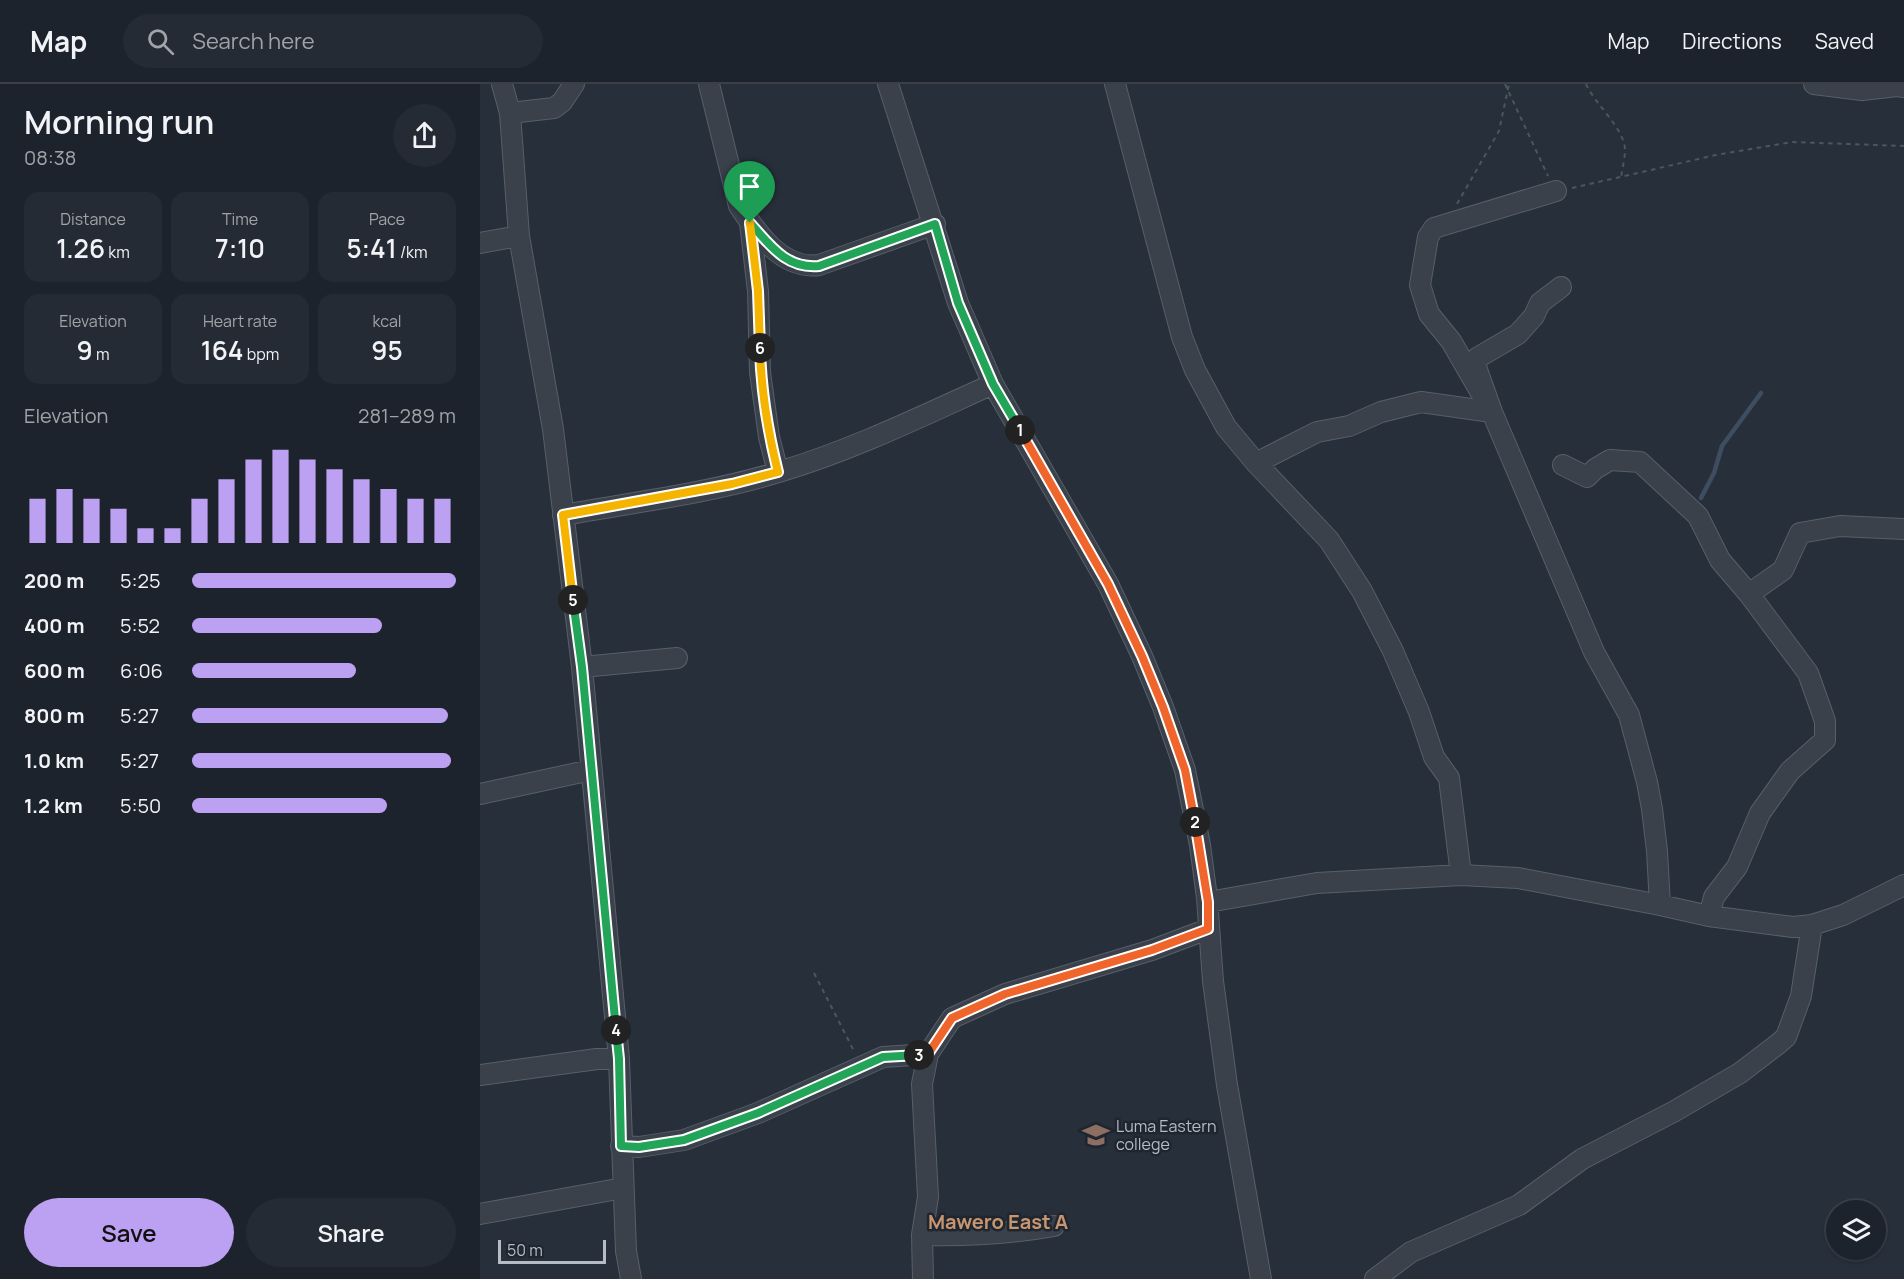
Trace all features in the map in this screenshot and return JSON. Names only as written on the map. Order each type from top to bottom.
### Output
[{"type":"street","points":[[502,84],[510,113],[519,236],[553,429],[582,667],[619,1059],[626,1251],[631,1279]]},
{"type":"street","points":[[510,113],[554,108],[562,102],[574,84]]},
{"type":"street","points":[[709,84],[739,206],[750,223],[778,255],[803,266],[819,266],[935,224]]},
{"type":"street","points":[[888,84],[935,224],[958,303],[993,384],[1108,584],[1142,656],[1185,770],[1200,845],[1208,902],[1213,981],[1227,1085],[1262,1279]]},
{"type":"street","points":[[1115,84],[1182,337],[1195,370],[1226,427],[1256,463],[1329,540],[1362,591],[1393,651],[1419,712],[1434,757],[1449,778],[1461,875]]},
{"type":"street","points":[[1814,84],[1862,90],[1904,87]]},
{"type":"street","points":[[1492,412],[1451,341],[1430,314],[1420,285],[1428,237],[1434,228],[1451,221],[1525,202],[1556,191]]},
{"type":"street","points":[[750,223],[758,291],[760,372],[769,437],[778,472]]},
{"type":"street","points":[[480,243],[519,236]]},
{"type":"street","points":[[1561,287],[1540,303],[1534,316],[1518,334],[1477,358],[1476,367],[1492,412],[1594,652],[1629,715],[1652,809],[1660,905]]},
{"type":"street","points":[[563,515],[711,488],[778,472],[871,438],[993,384]]},
{"type":"street","points":[[1256,463],[1317,432],[1349,426],[1381,412],[1421,402],[1492,412]]},
{"type":"street","points":[[1563,465],[1587,477],[1594,469],[1610,460],[1640,462],[1698,516],[1720,560],[1749,594],[1808,673],[1825,721],[1825,740],[1790,771],[1760,813],[1737,867],[1714,897],[1709,916]]},
{"type":"street","points":[[1749,594],[1783,570],[1800,533],[1840,526],[1904,529]]},
{"type":"street","points":[[582,667],[677,658]]},
{"type":"street","points":[[480,794],[591,770]]},
{"type":"street","points":[[1208,902],[1317,883],[1461,875],[1518,878],[1709,916],[1793,927],[1812,925],[1863,907],[1904,885]]},
{"type":"street","points":[[1375,1279],[1411,1252],[1519,1205],[1582,1159],[1673,1112],[1740,1072],[1778,1044],[1786,1037],[1801,996],[1812,925]]},
{"type":"street","points":[[923,1279],[922,1235],[928,1197],[922,1084],[928,1054],[952,1018],[1005,994],[1152,950],[1208,929]]},
{"type":"street","points":[[621,1146],[639,1147],[684,1140],[758,1113],[883,1057],[928,1054]]},
{"type":"street","points":[[481,1071],[597,1059],[619,1059]]},
{"type":"street","points":[[480,1214],[623,1188]]},
{"type":"street","points":[[922,1235],[964,1236],[1054,1227]]},
{"type":"path","points":[[1507,84],[1508,91],[1540,161],[1556,191],[1716,155],[1792,142],[1904,146]]},
{"type":"path","points":[[1586,84],[1589,93],[1612,120],[1626,147],[1621,178]]},
{"type":"path","points":[[1451,221],[1454,208],[1499,131],[1508,91]]},
{"type":"path","points":[[814,973],[861,1066]]},
{"type":"waterway","points":[[1701,498],[1714,473],[1722,446],[1761,393]]},
{"type":"place","name":"Luma Eastern college","points":[[1096,1135]]},
{"type":"district","name":"Mawero East A","points":[[998,1222]]},
{"type":"route","points":[[750,223],[778,255],[810,267],[819,266],[935,224],[958,303],[993,384],[1108,584],[1163,707],[1185,770],[1200,845],[1208,902],[1208,929],[1152,950],[1005,994],[952,1018],[928,1054],[883,1057],[758,1113],[684,1140],[639,1147],[621,1146],[619,1059],[582,667],[563,515],[732,484],[778,472],[769,437],[760,372],[758,291],[750,223]]}]
